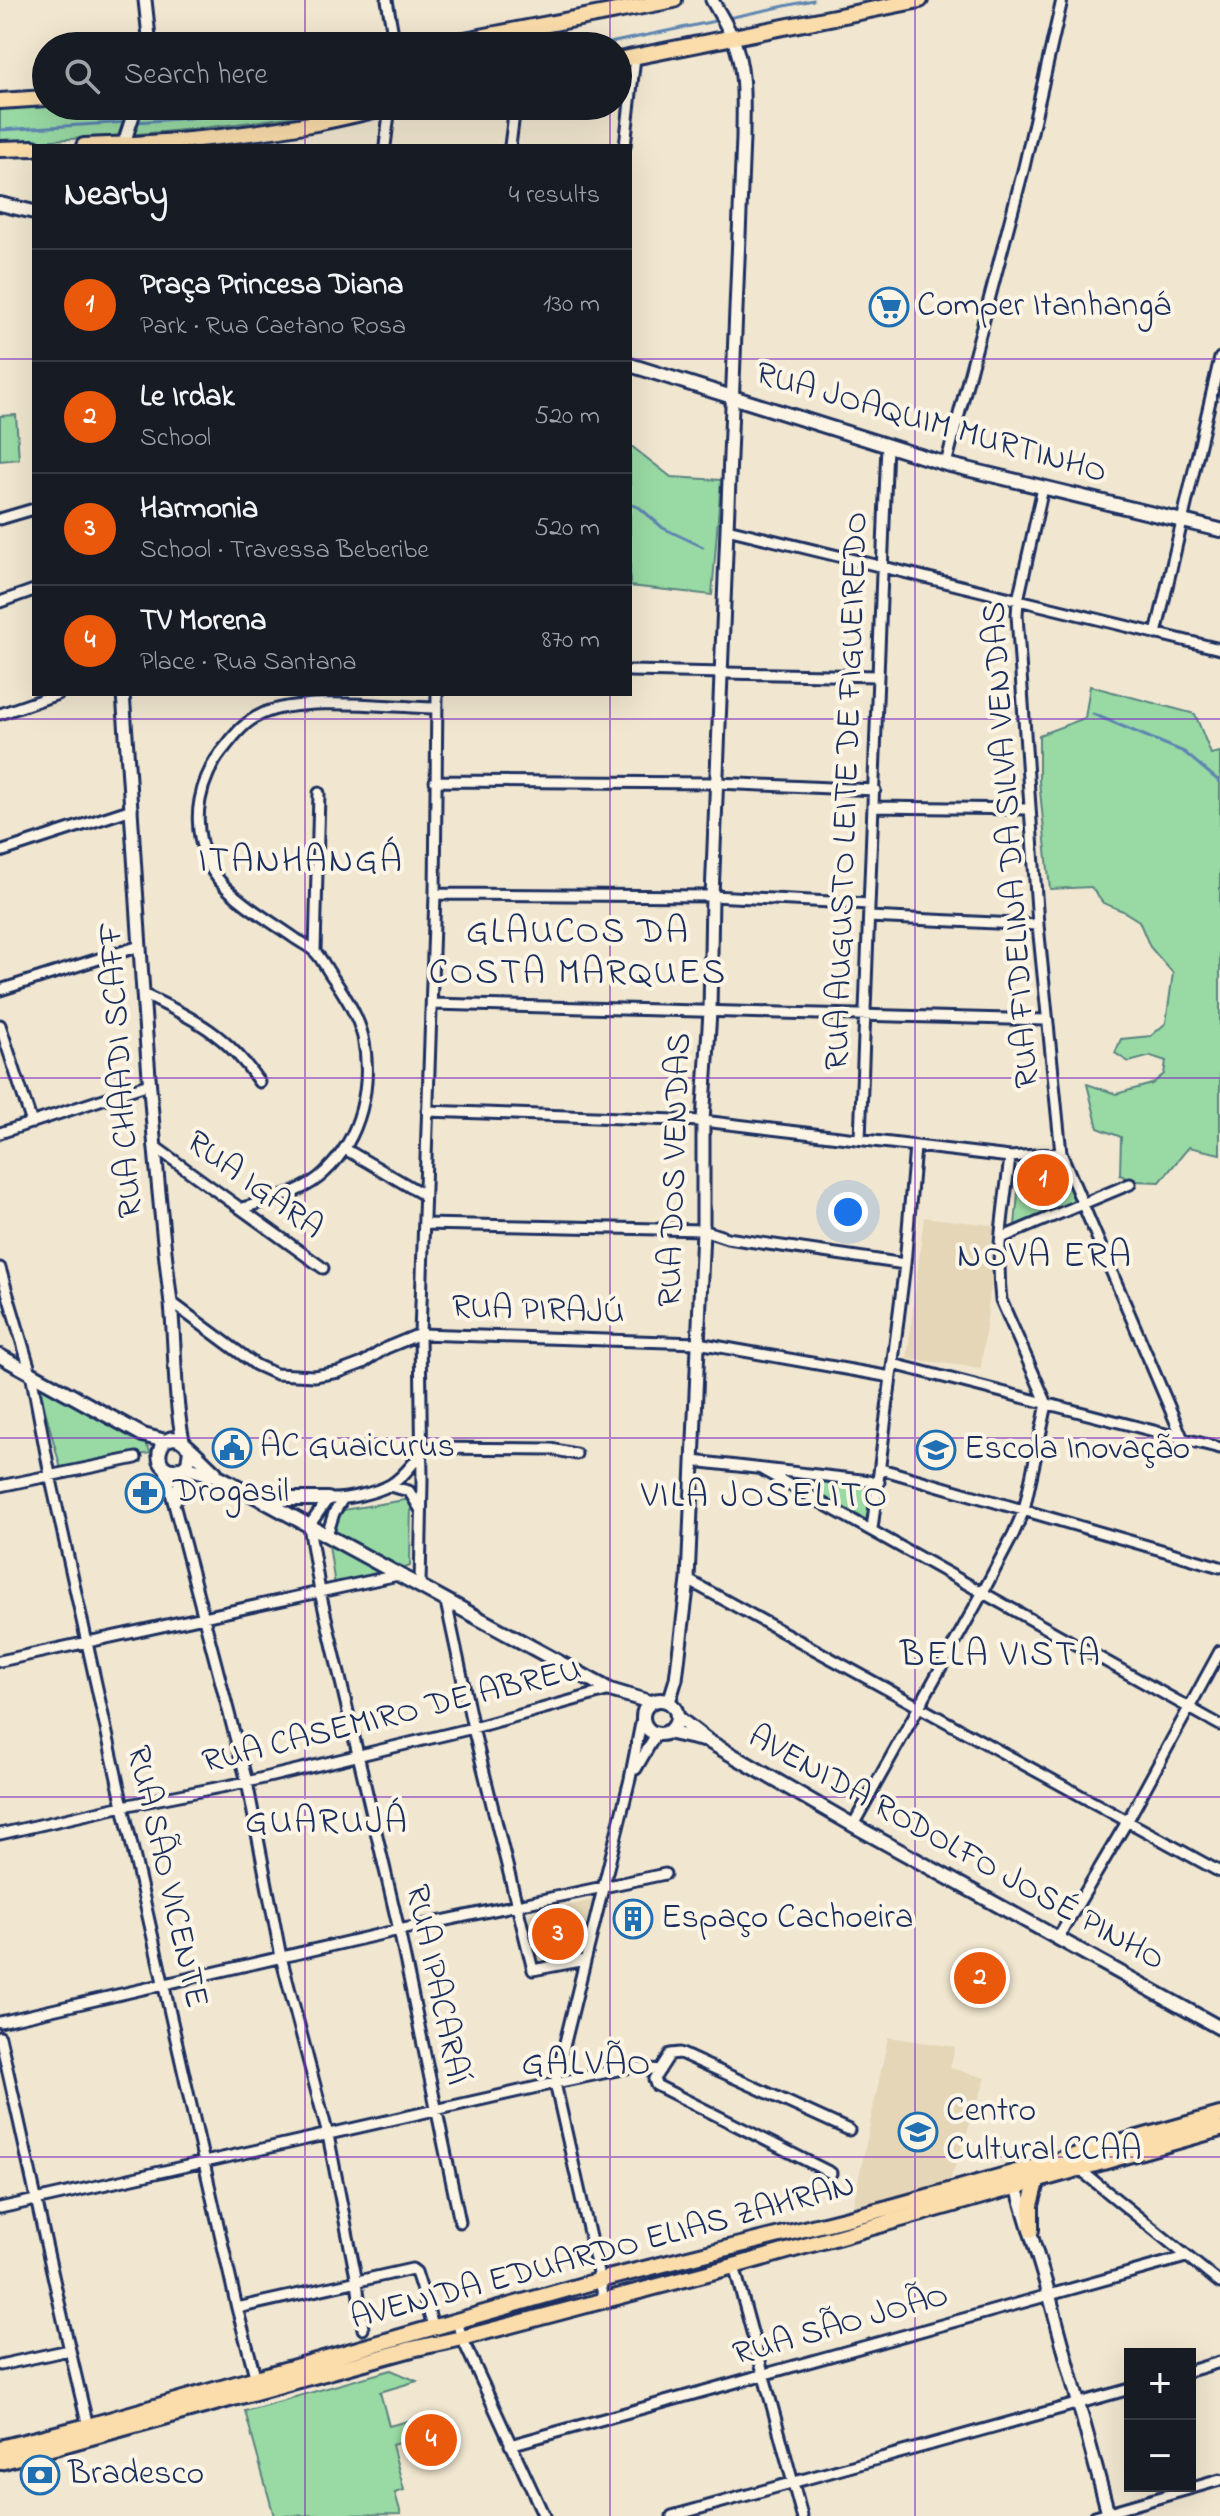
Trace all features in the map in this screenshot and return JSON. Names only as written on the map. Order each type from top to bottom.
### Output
[{"type":"main road","points":[[506,32],[674,0]]},
{"type":"main road","points":[[632,58],[730,33],[920,0]]},
{"type":"main road","points":[[0,101],[32,99]]},
{"type":"main road","points":[[104,144],[245,134],[330,120]]},
{"type":"main road","points":[[0,149],[32,148]]},
{"type":"main road","points":[[0,204],[32,212]]},
{"type":"main road","name":"RUA JOAQUIM MURTINHO","points":[[632,366],[946,464],[1220,530]]},
{"type":"main road","points":[[0,1356],[143,1435],[165,1441]]},
{"type":"main road","points":[[143,1435],[161,1462],[175,1470],[182,1468],[220,1477],[612,1691],[650,1702]]},
{"type":"main road","points":[[161,1462],[159,1448],[171,1438],[187,1445],[220,1477]]},
{"type":"main road","points":[[182,1468],[191,1457],[187,1445]]},
{"type":"main road","points":[[261,1499],[328,1499]]},
{"type":"main road","points":[[612,1691],[642,1717],[646,1727],[708,1741]]},
{"type":"main road","points":[[642,1717],[650,1702],[669,1702],[675,1708],[675,1726],[662,1733]]},
{"type":"main road","points":[[677,1717],[708,1741]]},
{"type":"main road","name":"AVENIDA RODOLFO JOSÉ PINHO","points":[[708,1741],[1220,2028]]},
{"type":"main road","name":"AVENIDA EDUARDO ELIAS ZAHRAN","points":[[0,2448],[257,2384],[462,2338],[734,2266],[1220,2115]]},
{"type":"main road","name":"AVENIDA EDUARDO ELIAS ZAHRAN","points":[[0,2462],[600,2280],[888,2208],[1014,2180],[1037,2182],[1220,2129]]},
{"type":"main road","points":[[1031,2230],[1031,2205],[1037,2182]]},
{"type":"main road","points":[[412,2349],[434,2328]]},
{"type":"street","points":[[145,0],[148,32]]},
{"type":"street","points":[[387,0],[393,32]]},
{"type":"street","name":"RUA DOS VENDAS","points":[[669,1702],[676,1679],[688,1580],[744,84],[730,33],[712,0]]},
{"type":"street","points":[[946,464],[1024,167],[1062,0]]},
{"type":"street","points":[[632,84],[635,57]]},
{"type":"street","points":[[124,142],[131,120]]},
{"type":"street","points":[[385,144],[389,120]]},
{"type":"street","points":[[510,144],[513,120]]},
{"type":"street","points":[[625,144],[628,120]]},
{"type":"street","points":[[1156,634],[1220,358]]},
{"type":"street","name":"RUA AUGUSTO LEITE DE FIGUEIREDO","points":[[860,1139],[887,445]]},
{"type":"street","name":"RUA FIDELINA DA SILVA VENDAS","points":[[1043,488],[1018,600],[1038,925],[1061,1153],[1182,1437]]},
{"type":"street","points":[[0,519],[32,510]]},
{"type":"street","points":[[727,529],[1220,649]]},
{"type":"street","points":[[0,602],[32,591]]},
{"type":"street","points":[[632,671],[878,676]]},
{"type":"street","points":[[0,714],[52,696]]},
{"type":"street","name":"RUA CHAADI SCAFF","points":[[123,696],[154,1146],[171,1302],[179,1415],[187,1445]]},
{"type":"street","points":[[420,1586],[420,1334],[435,894],[437,696]]},
{"type":"street","points":[[243,1208],[306,1186],[324,1173],[345,1149],[356,1129],[364,1098],[363,1037],[344,993],[315,951],[252,909],[219,881],[206,862],[200,836],[199,806],[204,780],[216,757],[242,727],[280,708],[319,704],[436,708]]},
{"type":"street","points":[[435,781],[717,783],[875,790]]},
{"type":"street","points":[[315,951],[319,793]]},
{"type":"street","points":[[873,807],[1029,809]]},
{"type":"street","points":[[0,852],[132,809]]},
{"type":"street","points":[[435,894],[712,896],[869,904]]},
{"type":"street","points":[[869,917],[1038,925]]},
{"type":"street","points":[[0,990],[140,946]]},
{"type":"street","points":[[145,995],[193,1019],[229,1044],[259,1082]]},
{"type":"street","points":[[432,1004],[1046,1020]]},
{"type":"street","points":[[0,1025],[32,1123]]},
{"type":"street","points":[[0,1133],[149,1084]]},
{"type":"street","points":[[427,1111],[703,1121],[1010,1157],[1061,1153]]},
{"type":"street","name":"RUA IGARA","points":[[154,1146],[323,1268]]},
{"type":"street","points":[[872,1529],[905,1264],[915,1147]]},
{"type":"street","points":[[345,1149],[424,1195]]},
{"type":"street","points":[[853,1825],[983,1592],[1024,1510],[1047,1404],[1001,1300],[1001,1238],[1010,1157]]},
{"type":"street","points":[[1001,1238],[1130,1184]]},
{"type":"street","points":[[424,1224],[703,1230],[727,1238],[905,1264]]},
{"type":"street","name":"RUA SÃO VICENTE","points":[[0,1268],[31,1373],[50,1475],[123,1806],[257,2384]]},
{"type":"street","points":[[171,1302],[256,1365],[276,1374],[314,1376],[339,1372],[420,1334]]},
{"type":"street","name":"RUA PIRAJÚ","points":[[420,1334],[698,1343],[891,1377]]},
{"type":"street","points":[[893,1364],[1220,1448]]},
{"type":"street","points":[[422,1451],[551,1449],[576,1454]]},
{"type":"street","points":[[309,1526],[328,1499],[342,1500],[389,1486],[403,1476],[422,1451]]},
{"type":"street","points":[[0,1486],[136,1458]]},
{"type":"street","points":[[693,1461],[879,1482]]},
{"type":"street","points":[[161,1462],[175,1503],[247,1782],[281,1957],[328,2135],[357,2282],[363,2329]]},
{"type":"street","points":[[175,1503],[182,1468]]},
{"type":"street","points":[[761,1469],[1220,1725]]},
{"type":"street","points":[[881,1469],[1220,1567]]},
{"type":"street","points":[[389,1486],[409,1491],[421,1512]]},
{"type":"street","points":[[327,1535],[342,1500]]},
{"type":"street","name":"RUA IPACARAÍ","points":[[309,1526],[320,1592],[399,1930],[460,2222]]},
{"type":"street","points":[[0,1661],[398,1575]]},
{"type":"street","points":[[688,1580],[1220,1872]]},
{"type":"street","points":[[446,1602],[473,1728],[533,1970],[585,1960]]},
{"type":"street","points":[[1058,1938],[1128,1820],[1220,1651]]},
{"type":"street","name":"RUA CASEMIRO DE ABREU","points":[[0,1834],[247,1782],[612,1691]]},
{"type":"street","points":[[604,2299],[555,2083],[630,1779],[642,1717]]},
{"type":"street","points":[[630,1779],[648,1745],[662,1733]]},
{"type":"street","points":[[0,2022],[399,1930],[665,1874]]},
{"type":"street","points":[[0,2037],[88,2426]]},
{"type":"street","points":[[831,2173],[656,2085],[654,2079],[670,2054],[680,2053],[849,2130]]},
{"type":"street","points":[[0,2208],[555,2083],[632,2067],[660,2070]]},
{"type":"street","points":[[1079,2169],[1220,2283]]},
{"type":"street","points":[[1014,2180],[1031,2230],[1109,2514]]},
{"type":"street","name":"RUA SÃO JOÃO","points":[[510,2445],[1186,2257]]},
{"type":"street","points":[[734,2266],[802,2516]]},
{"type":"street","points":[[237,2308],[412,2269],[416,2272],[434,2328]]},
{"type":"street","points":[[457,2322],[544,2516]]},
{"type":"street","points":[[0,2365],[69,2350]]},
{"type":"street","points":[[1196,2369],[1220,2362]]},
{"type":"street","points":[[672,2516],[1124,2391]]},
{"type":"street","points":[[1095,2516],[1220,2480]]},
{"type":"shaded area","points":[[924,1217],[998,1226],[981,1368],[907,1359]]},
{"type":"shaded area","points":[[592,1900],[578,1954],[539,1962],[529,1915]]},
{"type":"shaded area","name":"Centro Cultural CCAA","points":[[888,2037],[955,2047],[950,2068],[986,2078],[948,2186],[852,2211]]},
{"type":"green space","points":[[32,102],[32,120],[266,120],[89,138],[0,143],[0,105]]},
{"type":"green space","points":[[16,415],[19,459],[0,461],[0,416]]},
{"type":"green space","points":[[632,447],[671,477],[721,480],[712,595],[632,586]]},
{"type":"green space","points":[[1090,686],[1195,714],[1211,754],[1220,752],[1220,1154],[1189,1147],[1160,1182],[1134,1181],[1120,1175],[1121,1137],[1098,1128],[1087,1084],[1116,1094],[1152,1084],[1164,1074],[1166,1061],[1151,1056],[1129,1062],[1115,1053],[1121,1039],[1151,1036],[1166,1023],[1173,973],[1150,947],[1139,921],[1103,903],[1091,887],[1050,889],[1039,781],[1039,735],[1085,718]]},
{"type":"green space","points":[[1056,1160],[1076,1200],[1015,1226],[1021,1161]]},
{"type":"green space","points":[[38,1384],[142,1437],[151,1453],[61,1469]]},
{"type":"green space","points":[[776,1473],[876,1486],[869,1521]]},
{"type":"green space","points":[[411,1499],[410,1566],[391,1574],[335,1586],[328,1538],[337,1511]]},
{"type":"green space","points":[[391,2370],[417,2381],[380,2392],[389,2426],[419,2418],[424,2435],[392,2445],[404,2490],[395,2493],[401,2514],[274,2516],[245,2411]]},
{"type":"waterway","points":[[728,18],[813,0]]},
{"type":"waterway","points":[[632,38],[720,20]]},
{"type":"waterway","points":[[136,122],[164,120]]},
{"type":"waterway","points":[[0,130],[129,122]]},
{"type":"waterway","points":[[632,505],[663,528],[703,547]]},
{"type":"waterway","points":[[1093,714],[1184,752],[1220,782]]},
{"type":"place","name":"Comper Itanhangá","points":[[889,307]]},
{"type":"place","name":"Praça Princesa Diana","points":[[1043,1180]]},
{"type":"place","name":"AC Guaicurus","points":[[232,1448]]},
{"type":"place","name":"Escola Inovação","points":[[936,1450]]},
{"type":"place","name":"Drogasil","points":[[145,1493]]},
{"type":"place","name":"Espaço Cachoeira","points":[[633,1919]]},
{"type":"place","name":"Harmonia","points":[[558,1934]]},
{"type":"place","name":"Le Irdak","points":[[980,1978]]},
{"type":"place","name":"Centro Cultural CCAA","points":[[918,2132]]},
{"type":"place","name":"TV Morena","points":[[431,2440]]},
{"type":"place","name":"Bradesco","points":[[40,2475]]},
{"type":"district","name":"ITANHANGÁ","points":[[301,862]]},
{"type":"district","name":"GLAUCOS DA COSTA MARQUES","points":[[578,954]]},
{"type":"district","name":"NOVA ERA","points":[[1045,1257]]},
{"type":"district","name":"VILA JOSELITO","points":[[765,1497]]},
{"type":"district","name":"BELA VISTA","points":[[1001,1656]]},
{"type":"district","name":"GUARUJÁ","points":[[327,1823]]},
{"type":"district","name":"GALVÃO","points":[[587,2065]]}]
